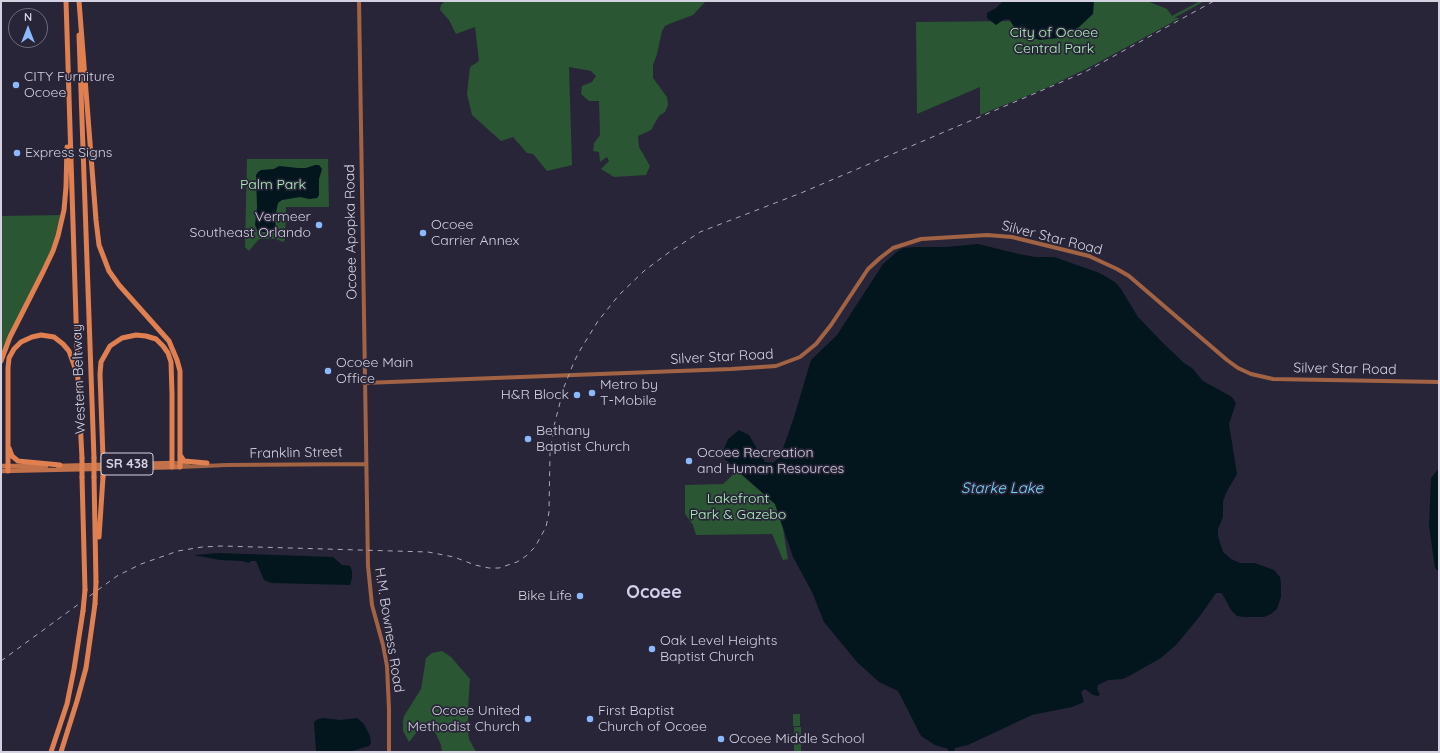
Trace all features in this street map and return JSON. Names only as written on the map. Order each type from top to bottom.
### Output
[{"type":"highway","name":"Western Beltway","points":[[51,752],[68,697],[74,669],[85,590],[82,458],[78,382],[66,1]]},
{"type":"highway","name":"Western Beltway","points":[[61,752],[86,668],[95,604],[97,566],[79,1]]},
{"type":"highway","points":[[79,1],[99,245],[109,271],[119,286],[168,341],[177,360],[180,371],[180,465]]},
{"type":"highway","points":[[1,360],[10,337],[53,251],[62,220],[66,187],[69,94]]},
{"type":"highway","points":[[8,468],[9,358],[14,349],[21,342],[32,337],[41,335],[54,337],[69,351],[74,363],[78,382]]},
{"type":"highway","points":[[97,566],[103,477],[100,374],[101,362],[110,346],[122,338],[136,335],[156,339],[168,353],[172,370],[172,466]]},
{"type":"highway","points":[[8,443],[12,456],[18,461],[60,466]]},
{"type":"highway","points":[[179,454],[184,461],[207,464]]},
{"type":"main road","name":"Ocoee Apopka Road","points":[[359,1],[366,464]]},
{"type":"main road","name":"Silver Star Road","points":[[364,383],[776,366],[800,357],[816,344],[831,325],[868,269],[893,248],[921,239],[987,235],[1012,237],[1089,256],[1117,268],[1129,276],[1227,360],[1238,368],[1251,374],[1273,379],[1439,382]]},
{"type":"main road","name":"Franklin Street","points":[[8,468],[81,468],[207,464],[226,465]]},
{"type":"main road","name":"Franklin Street","points":[[180,465],[366,464]]},
{"type":"main road","name":"H.M. Bowness Road","points":[[366,464],[368,579],[372,605],[387,666],[389,752]]},
{"type":"main road","points":[[1,466],[8,468]]},
{"type":"main road","name":"Franklin Street","points":[[1,471],[8,468],[60,466],[81,468]]},
{"type":"green space","points":[[445,1],[706,1],[693,15],[665,26],[662,31],[653,65],[653,78],[667,97],[668,105],[665,112],[659,116],[651,130],[638,136],[639,147],[650,166],[646,175],[614,177],[601,169],[609,161],[607,157],[600,162],[599,152],[593,151],[594,143],[600,135],[599,101],[589,101],[581,94],[582,86],[592,82],[596,76],[591,71],[569,67],[572,165],[547,171],[533,154],[527,153],[513,137],[501,141],[472,115],[467,94],[470,67],[479,61],[475,27],[456,34],[449,20],[440,10],[441,5]]},
{"type":"green space","name":"City of Ocoee Central Park","points":[[1040,1],[1147,1],[1167,9],[1172,16],[1200,1],[1203,2],[1174,18],[1180,18],[1090,67],[1046,88],[980,115],[980,87],[917,114],[916,22],[1019,21]]},
{"type":"green space","name":"Palm Park","points":[[247,159],[328,159],[329,207],[286,207],[285,240],[283,242],[276,239],[259,239],[249,251],[245,247]]},
{"type":"green space","points":[[63,215],[53,251],[4,350],[1,365],[1,216]]},
{"type":"green space","name":"Lakefront Park & Gazebo","points":[[737,471],[775,504],[783,529],[788,559],[783,560],[772,534],[696,535],[693,525],[685,514],[685,485],[723,484]]},
{"type":"green space","points":[[442,651],[451,657],[470,679],[468,731],[469,739],[476,752],[442,752],[441,745],[436,734],[433,729],[428,727],[421,727],[409,742],[403,731],[404,716],[421,689],[426,658],[432,653]]},
{"type":"green space","points":[[793,714],[800,714],[800,726],[793,726]]},
{"type":"green space","points":[[794,727],[801,727],[801,739],[794,739]]},
{"type":"green space","points":[[794,740],[801,740],[801,752],[794,752]]},
{"type":"water","points":[[1003,1],[1094,1],[1093,14],[1079,27],[1058,38],[1040,40],[1026,36],[1014,27],[1009,19],[1003,20],[996,25],[987,18],[987,13],[996,8]]},
{"type":"water","points":[[319,165],[322,169],[319,179],[319,195],[317,198],[309,199],[300,197],[282,200],[278,203],[275,218],[276,230],[258,232],[255,225],[257,207],[256,175],[258,172],[261,170],[274,169],[279,166],[306,168]]},
{"type":"water","name":"Starke Lake","points":[[978,244],[1035,257],[1054,257],[1105,276],[1116,283],[1138,317],[1163,343],[1184,363],[1192,368],[1203,381],[1232,397],[1236,403],[1229,424],[1237,474],[1226,493],[1223,502],[1223,517],[1218,529],[1218,536],[1223,552],[1231,559],[1240,563],[1255,563],[1274,570],[1280,577],[1281,597],[1277,609],[1271,614],[1264,617],[1244,617],[1237,616],[1231,610],[1223,595],[1221,593],[1216,593],[1200,616],[1176,645],[1161,658],[1131,675],[1123,679],[1108,680],[1098,685],[1097,688],[1100,695],[1093,695],[1085,689],[1081,692],[1084,702],[1072,707],[1032,715],[968,745],[955,748],[954,752],[948,752],[948,749],[935,745],[921,736],[898,691],[879,682],[857,662],[824,622],[812,592],[793,557],[775,504],[724,458],[724,449],[728,439],[739,430],[749,435],[765,462],[773,463],[780,457],[811,360],[837,335],[883,264],[898,251],[903,248],[946,247]]},
{"type":"water","points":[[1439,468],[1439,572],[1435,568],[1429,526],[1431,478]]},
{"type":"water","points":[[219,553],[333,557],[342,565],[350,566],[352,578],[350,585],[271,583],[264,580],[256,561],[251,561],[249,563],[193,555]]},
{"type":"water","points":[[322,718],[341,720],[357,718],[364,724],[370,736],[371,743],[369,746],[349,752],[316,752],[314,722]]},
{"type":"railway","points":[[1,661],[117,576],[141,564],[178,551],[202,547],[222,546],[428,552],[454,557],[475,565],[489,568],[499,568],[517,562],[535,547],[546,527],[549,512],[550,453],[554,426],[564,387],[574,362],[598,321],[619,295],[644,271],[700,232],[801,193],[1085,72],[1214,1]]},
{"type":"place","name":"CITY Furniture Ocoee","points":[[16,85]]},
{"type":"place","name":"Express Signs","points":[[17,153]]},
{"type":"place","name":"Vermeer Southeast Orlando","points":[[319,225]]},
{"type":"place","name":"Ocoee Carrier Annex","points":[[423,233]]},
{"type":"place","name":"Ocoee Main Office","points":[[328,371]]},
{"type":"place","name":"Metro by T-Mobile","points":[[592,393]]},
{"type":"place","name":"H&R Block","points":[[577,395]]},
{"type":"place","name":"Bethany Baptist Church","points":[[528,439]]},
{"type":"place","name":"Ocoee Recreation and Human Resources","points":[[689,461]]},
{"type":"place","name":"Bike Life","points":[[580,596]]},
{"type":"place","name":"Oak Level Heights Baptist Church","points":[[652,649]]},
{"type":"place","name":"Ocoee United Methodist Church","points":[[528,719]]},
{"type":"place","name":"First Baptist Church of Ocoee","points":[[590,719]]},
{"type":"place","name":"Ocoee Middle School","points":[[721,739]]},
{"type":"district","name":"Ocoee","points":[[654,593]]}]
